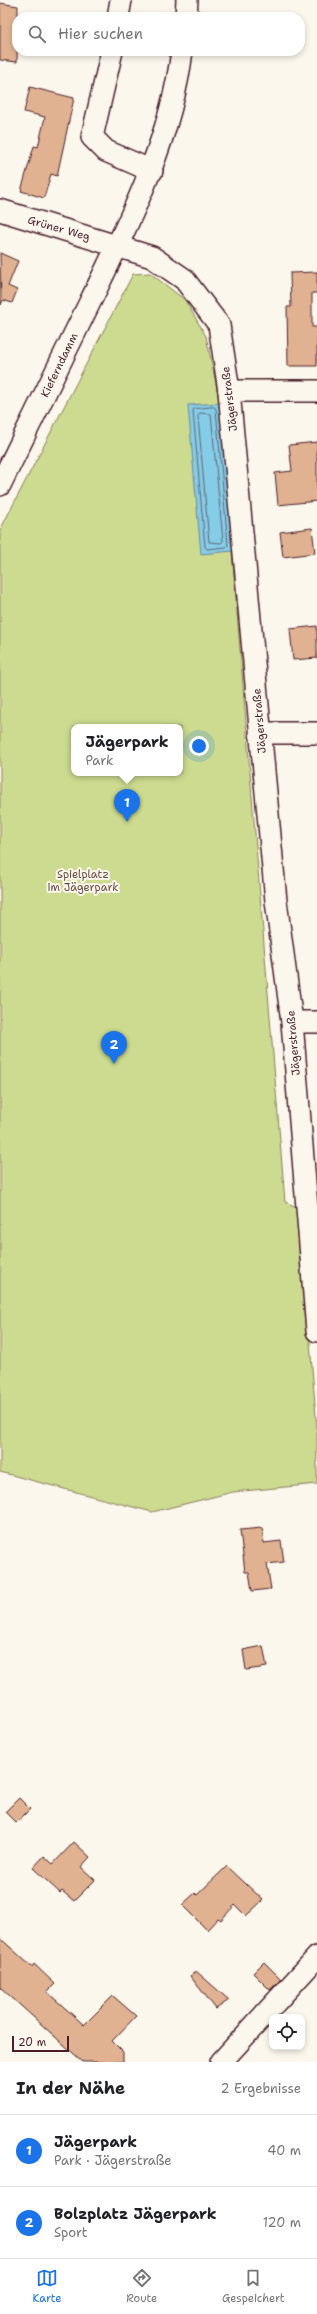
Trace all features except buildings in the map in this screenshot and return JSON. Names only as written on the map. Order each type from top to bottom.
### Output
[{"type":"street","points":[[119,12],[121,0]]},
{"type":"street","points":[[186,12],[187,0]]},
{"type":"street","points":[[111,56],[92,138],[106,151],[152,170]]},
{"type":"street","points":[[118,246],[152,170],[166,125],[181,56]]},
{"type":"street","name":"Grüner Weg","points":[[0,210],[118,246]]},
{"type":"street","name":"Jägerstraße","points":[[118,246],[152,257],[184,279],[219,325],[229,392],[276,901],[292,1022],[317,1331]]},
{"type":"street","name":"Kieferndamm","points":[[0,485],[118,246]]},
{"type":"street","points":[[229,392],[317,391]]},
{"type":"street","points":[[260,733],[317,733]]},
{"type":"street","points":[[292,1022],[317,1022]]},
{"type":"street","points":[[221,2062],[317,1957]]},
{"type":"green space","name":"Spielplatz im Jägerpark","points":[[150,273],[185,300],[206,336],[220,403],[285,1202],[299,1208],[317,1429],[317,1484],[233,1492],[152,1512],[0,1472],[0,530],[133,274]]},
{"type":"water","points":[[220,403],[233,551],[201,554],[188,405]]},
{"type":"place","name":"Jägerpark","points":[[127,822]]},
{"type":"place","name":"Bolzplatz Jägerpark","points":[[114,1064]]}]
